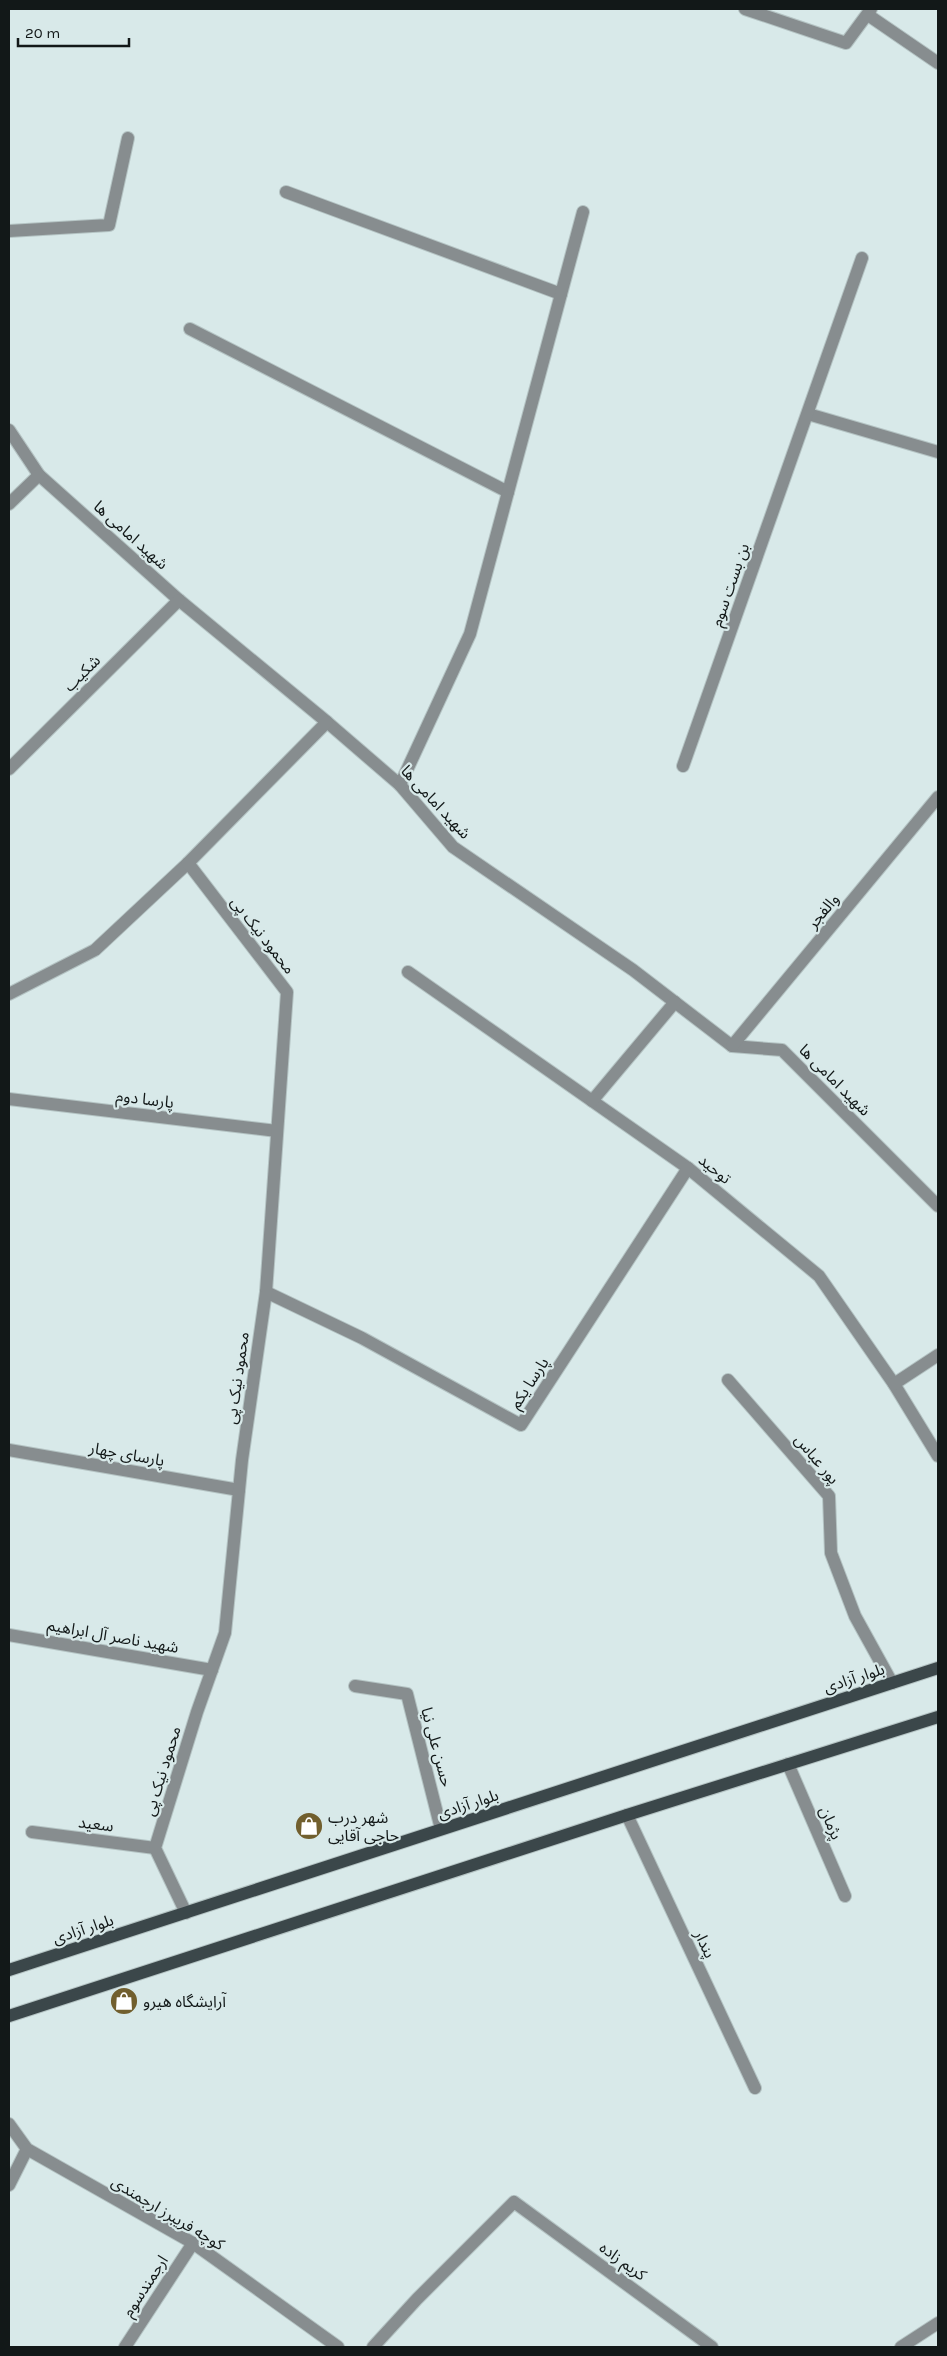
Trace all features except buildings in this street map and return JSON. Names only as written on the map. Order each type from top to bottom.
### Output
[{"type":"main road","name":"بلوار آزادی","points":[[9,1970],[938,1668]]},
{"type":"main road","points":[[9,2016],[938,1716]]},
{"type":"street","points":[[745,9],[846,43],[870,12],[938,63]]},
{"type":"street","points":[[9,231],[109,224],[128,138]]},
{"type":"street","points":[[286,192],[561,294]]},
{"type":"street","points":[[400,785],[470,634],[583,212]]},
{"type":"street","name":"بن بست سوم","points":[[683,766],[862,258]]},
{"type":"street","points":[[190,330],[508,492]]},
{"type":"street","points":[[808,414],[938,452]]},
{"type":"street","name":"شهید امامی ها","points":[[9,430],[39,475],[178,600],[328,722],[400,785],[453,847],[633,970],[732,1046],[782,1050],[938,1206]]},
{"type":"street","points":[[9,504],[39,475]]},
{"type":"street","name":"شکیب","points":[[9,770],[178,600]]},
{"type":"street","points":[[9,994],[95,950],[188,863],[328,722]]},
{"type":"street","name":"والفجر","points":[[732,1046],[938,797]]},
{"type":"street","name":"محمود نیک پی","points":[[155,1848],[197,1712],[226,1632],[239,1490],[266,1292],[287,992],[188,863]]},
{"type":"street","name":"توحید","points":[[408,972],[688,1168],[820,1276],[894,1384],[938,1456]]},
{"type":"street","points":[[592,1101],[675,1002]]},
{"type":"street","name":"پارسا دوم","points":[[9,1099],[277,1131]]},
{"type":"street","name":"پارسا یکم","points":[[266,1292],[362,1338],[521,1425],[688,1168]]},
{"type":"street","points":[[894,1384],[938,1355]]},
{"type":"street","name":"پور عباس","points":[[728,1380],[829,1496],[831,1553],[855,1616],[892,1683]]},
{"type":"street","name":"پارسای چهار","points":[[9,1450],[239,1490]]},
{"type":"street","name":"شهید ناصر آل ابراهیم","points":[[9,1635],[212,1670]]},
{"type":"street","name":"حسن علی نیا","points":[[355,1686],[406,1694],[442,1829]]},
{"type":"street","name":"پژمان","points":[[788,1764],[845,1896]]},
{"type":"street","name":"پندار","points":[[627,1815],[755,2088]]},
{"type":"street","name":"سعید","points":[[32,1832],[155,1848]]},
{"type":"street","points":[[155,1848],[186,1913]]},
{"type":"street","name":"کوچه فریبرز ارجمندی","points":[[9,2124],[27,2149],[193,2243],[338,2347]]},
{"type":"street","points":[[9,2184],[27,2149]]},
{"type":"street","name":"کریم زاده","points":[[373,2347],[417,2299],[514,2202],[712,2347]]},
{"type":"street","name":"ارجمندسوم","points":[[125,2347],[193,2243]]},
{"type":"street","points":[[901,2347],[938,2323]]},
{"type":"place","name":"شهر درب حاجی آقایی","points":[[309,1826]]},
{"type":"place","name":"آرایشگاه هیرو","points":[[124,2001]]}]
